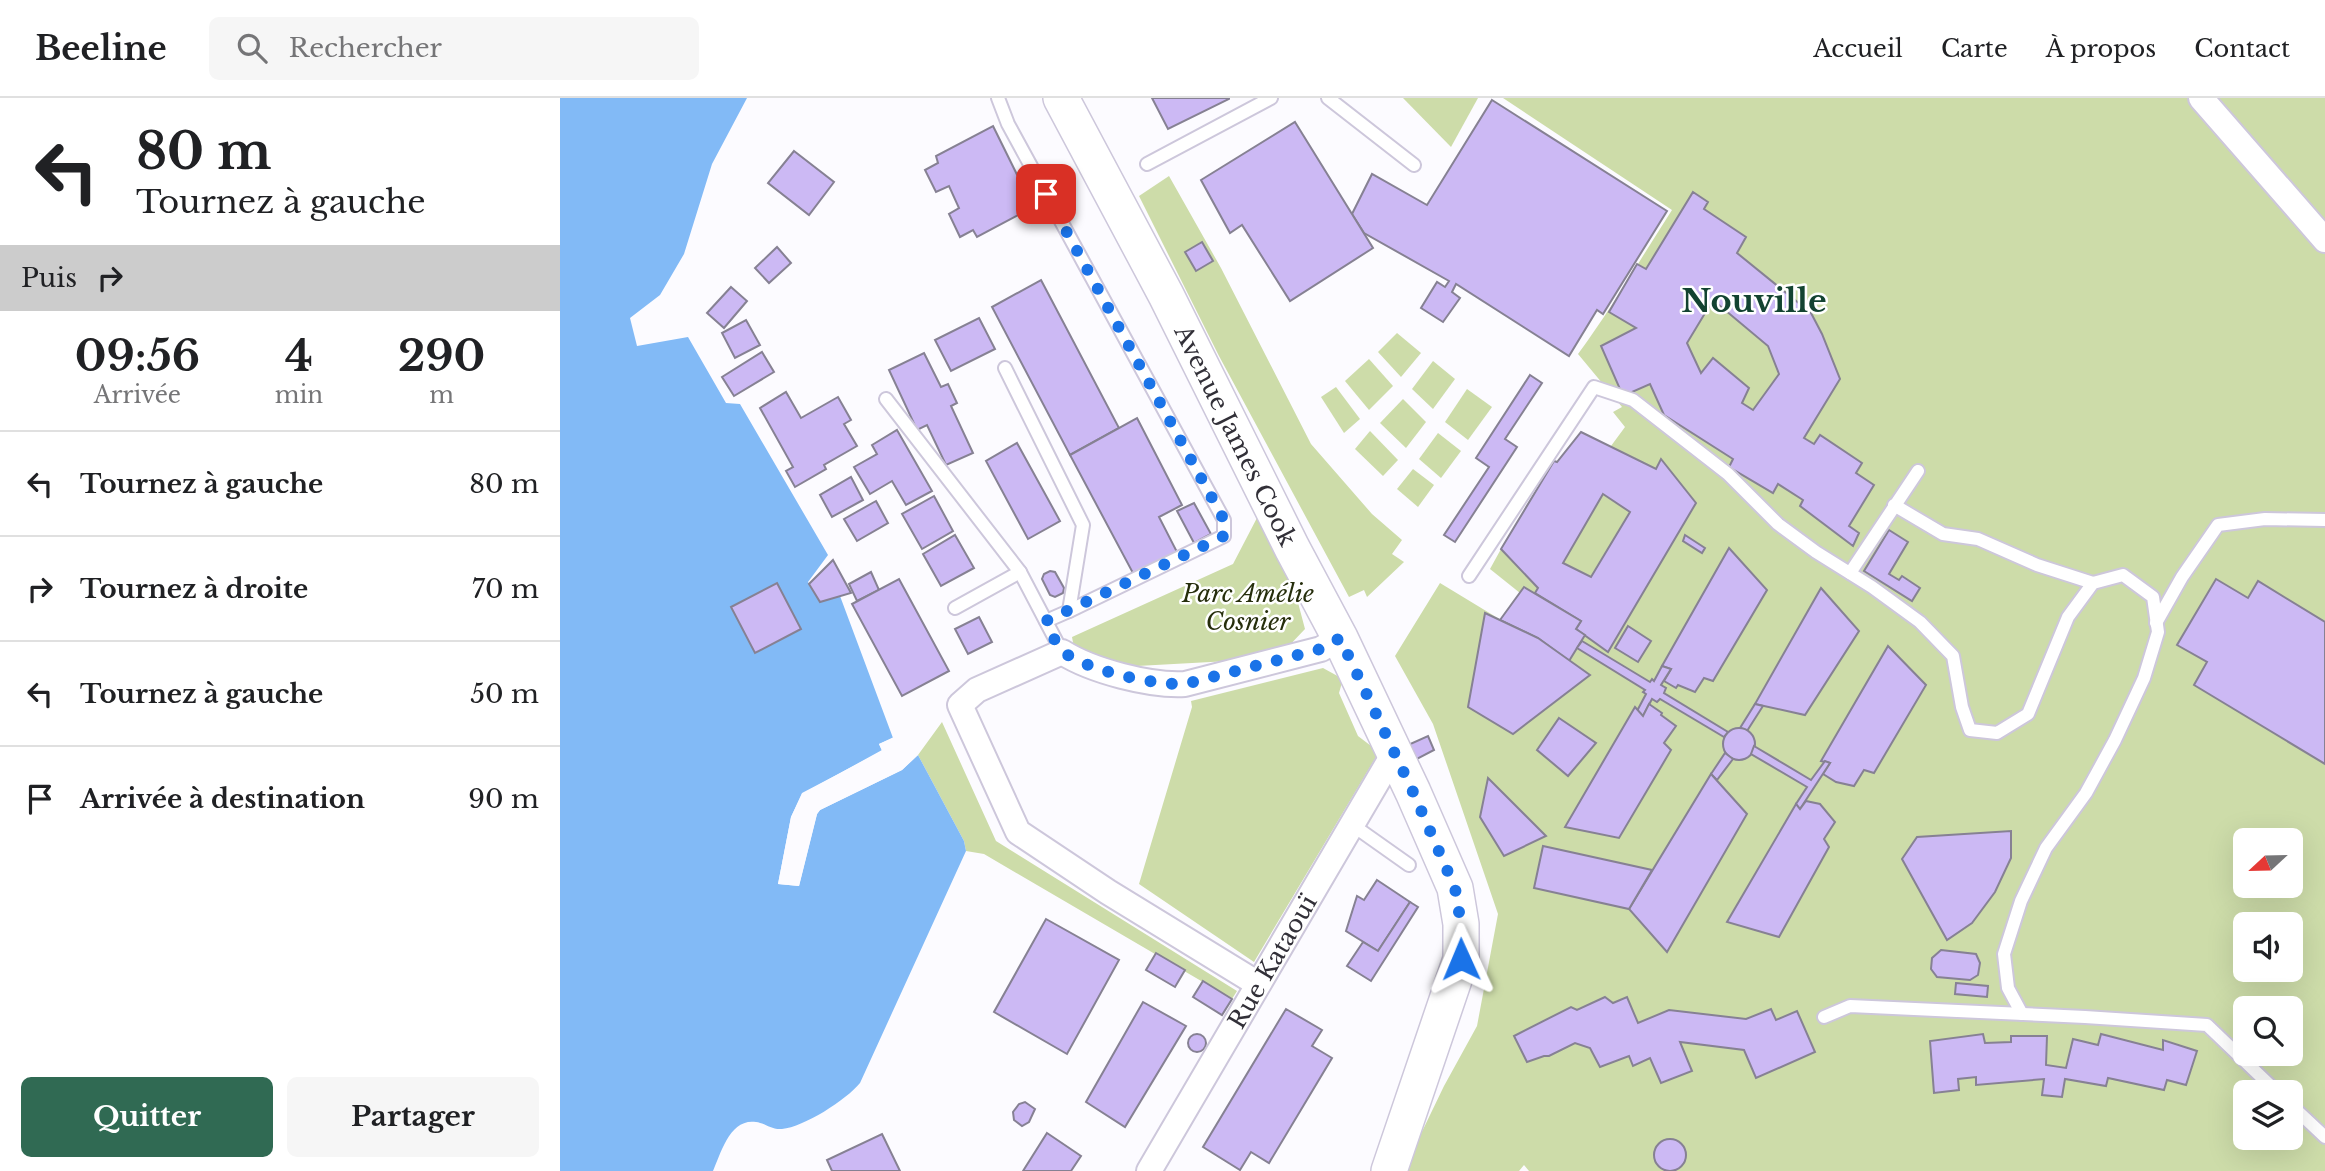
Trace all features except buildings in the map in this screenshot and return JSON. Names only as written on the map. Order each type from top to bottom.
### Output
[{"type":"main road","name":"Avenue James Cook","points":[[1061,98],[1166,295],[1340,638],[1455,888],[1461,924],[1461,959],[1389,1171]]},
{"type":"street","points":[[2201,98],[2325,240]]},
{"type":"street","points":[[1258,984],[1108,892],[1018,832],[960,705],[977,690],[1062,652],[1077,661],[1168,685],[1185,684],[1321,649],[1340,638]]},
{"type":"street","name":"Rue Kataouï","points":[[1149,1171],[1394,753]]},
{"type":"lane","points":[[998,98],[1008,124],[1224,520],[1224,536],[1046,621]]},
{"type":"lane","points":[[1147,164],[1271,98]]},
{"type":"lane","points":[[1328,98],[1414,165]]},
{"type":"lane","points":[[1005,368],[1083,525],[1069,611]]},
{"type":"lane","points":[[1469,576],[1594,387],[1633,400],[1728,474],[1778,524],[1920,622],[1953,656],[1962,707],[1970,730],[1997,733],[2028,714],[2068,617],[2093,583]]},
{"type":"lane","points":[[886,399],[1020,572],[1062,652]]},
{"type":"lane","points":[[1850,573],[1918,471]]},
{"type":"lane","points":[[1894,505],[1943,534],[1978,539],[2037,565],[2093,583],[2123,575],[2153,597],[2158,632],[2144,678],[2086,793],[2046,848],[2021,901],[2004,954],[2008,988],[2022,1014]]},
{"type":"lane","points":[[2156,623],[2182,577],[2218,525],[2266,519],[2325,520]]},
{"type":"lane","points":[[955,608],[1020,572]]},
{"type":"lane","points":[[1351,824],[1409,865]]},
{"type":"lane","points":[[1824,1017],[1850,1006],[2207,1025],[2264,1080]]},
{"type":"lane","points":[[2303,1116],[2325,1137]]},
{"type":"green space","points":[[1403,98],[1478,98],[1451,147]]},
{"type":"green space","points":[[1503,98],[2325,98],[2325,1171],[1529,1171],[1524,1165],[1519,1171],[1403,1171],[1444,1086],[1477,1026],[1498,914],[1433,724],[1395,656],[1440,583],[1501,620],[1520,593],[1490,569],[1501,549],[1611,446],[1625,427],[1613,412],[1622,407],[1578,354],[1672,210]]},
{"type":"green space","points":[[1169,176],[1221,268],[1311,444],[1372,514],[1402,540],[1392,554],[1404,562],[1367,597],[1364,590],[1349,597],[1219,356],[1139,196]]},
{"type":"green space","points":[[1397,333],[1421,353],[1401,377],[1378,352]]},
{"type":"green space","points":[[1369,359],[1393,386],[1369,410],[1345,381]]},
{"type":"green space","points":[[1433,361],[1455,379],[1433,409],[1412,389]]},
{"type":"green space","points":[[1336,387],[1360,419],[1344,433],[1321,397]]},
{"type":"green space","points":[[1467,389],[1492,407],[1468,440],[1445,422]]},
{"type":"green space","points":[[1403,399],[1426,422],[1406,448],[1380,423]]},
{"type":"green space","points":[[1370,431],[1398,460],[1383,476],[1355,449]]},
{"type":"green space","points":[[1438,433],[1461,451],[1441,478],[1419,459]]},
{"type":"green space","points":[[1413,469],[1434,485],[1418,507],[1397,489]]},
{"type":"green space","name":"Parc Amélie Cosnier","points":[[1259,514],[1292,580],[1305,629],[1284,651],[1229,661],[1137,666],[1075,653],[1072,637],[1233,564]]},
{"type":"green space","points":[[1323,668],[1343,679],[1339,693],[1358,736],[1379,752],[1254,962],[1139,884],[1192,707],[1191,701]]},
{"type":"green space","points":[[942,722],[996,841],[1237,991],[1232,999],[984,854],[966,851],[964,841],[918,755]]},
{"type":"water","points":[[560,98],[747,98],[712,164],[684,254],[660,295],[630,318],[637,346],[688,337],[726,403],[740,404],[828,555],[808,582],[820,602],[840,596],[893,738],[879,744],[882,750],[802,794],[791,817],[778,884],[799,886],[820,810],[902,770],[918,755],[964,841],[966,851],[860,1083],[824,1112],[791,1127],[778,1129],[756,1122],[739,1125],[728,1138],[713,1171],[560,1171]]},
{"type":"pier","points":[[896,736],[895,740],[884,746],[884,753],[805,796],[794,818],[782,881],[796,883],[813,813],[818,807],[900,767],[917,752],[918,755],[902,770],[820,810],[799,886],[778,884],[791,817],[802,793],[882,751],[879,744]]},
{"type":"district","name":"Nouville","points":[[1754,301]]},
{"type":"route","points":[[1046,194],[1224,520],[1224,536],[1046,621],[1062,652],[1077,661],[1168,685],[1185,684],[1321,649],[1340,638],[1455,888],[1461,924],[1461,959]]}]
